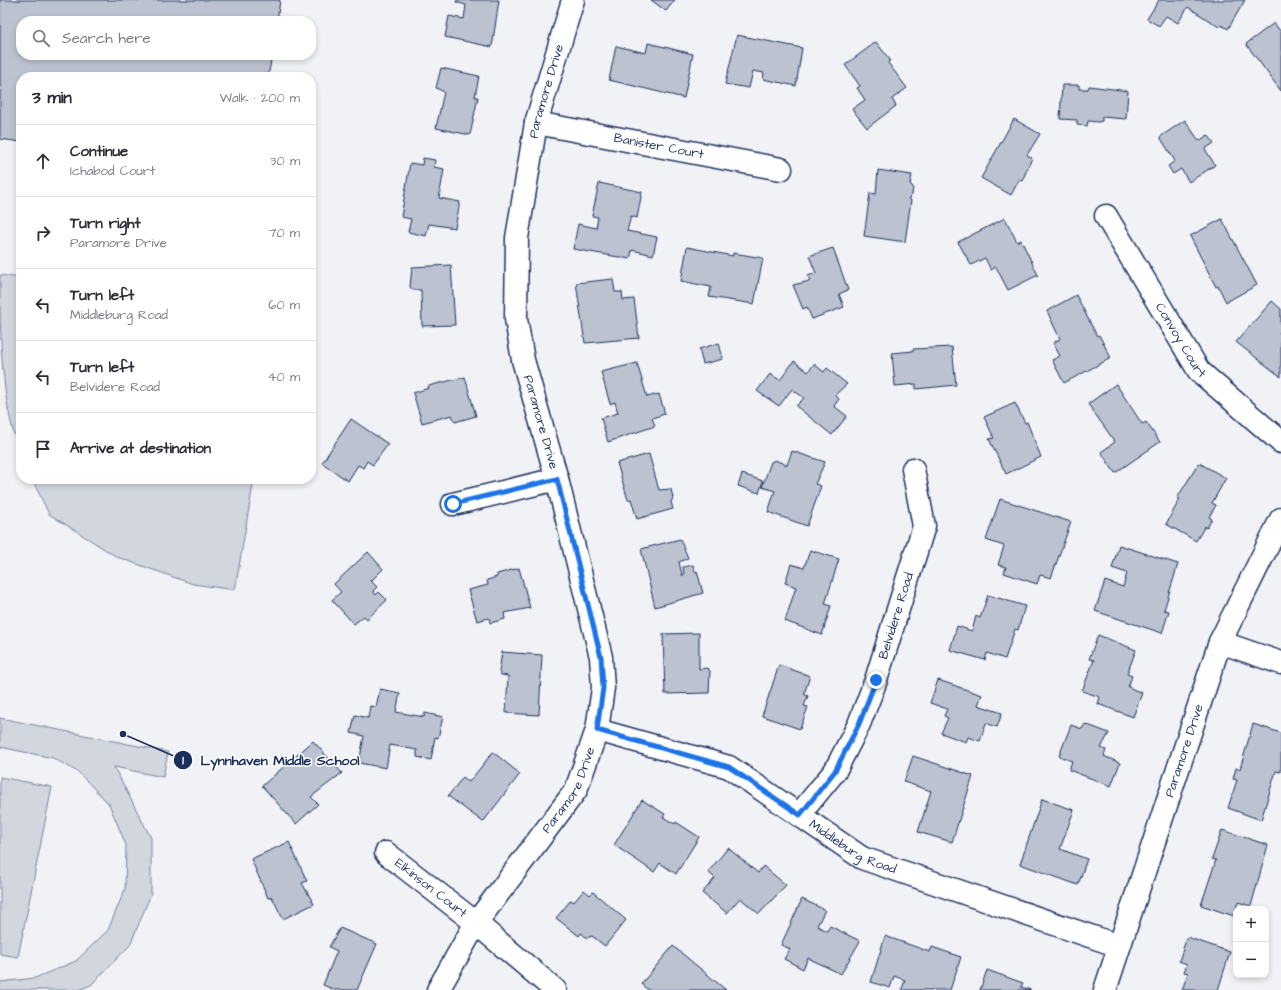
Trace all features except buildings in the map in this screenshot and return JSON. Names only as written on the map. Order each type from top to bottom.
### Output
[{"type":"street","name":"Paramore Drive","points":[[438,990],[476,923],[576,790],[597,730],[603,688],[601,657],[557,479],[523,360],[516,319],[517,238],[536,123],[572,0]]},
{"type":"street","name":"Banister Court","points":[[536,123],[781,169]]},
{"type":"street","name":"Convoy Court","points":[[1106,216],[1199,371],[1281,442]]},
{"type":"street","name":"Belvidere Road","points":[[800,815],[835,771],[859,724],[876,680],[924,526],[913,469]]},
{"type":"street","points":[[453,504],[557,479]]},
{"type":"street","name":"Paramore Drive","points":[[1105,990],[1220,642],[1281,518]]},
{"type":"street","points":[[1220,642],[1281,663]]},
{"type":"street","name":"Middleburg Road","points":[[597,730],[729,767],[862,858],[1119,946]]},
{"type":"street","name":"Elkinson Court","points":[[386,853],[476,923],[555,990]]},
{"type":"shaded area","points":[[0,275],[16,277],[16,441],[5,390],[0,321]]},
{"type":"shaded area","points":[[34,484],[253,484],[235,590],[193,584],[117,557],[49,514]]},
{"type":"shaded area","points":[[0,718],[168,752],[163,777],[114,767],[151,838],[151,894],[130,945],[91,985],[78,990],[0,990],[0,982],[35,978],[76,961],[108,930],[125,889],[126,845],[109,804],[78,772],[53,758],[0,747]]},
{"type":"shaded area","points":[[0,777],[52,787],[18,957],[0,954]]},
{"type":"place","name":"Lynnhaven Middle School","points":[[123,734]]},
{"type":"route","points":[[453,504],[557,479],[601,657],[603,688],[597,730],[729,767],[800,815],[835,771],[859,724],[876,680]]}]
